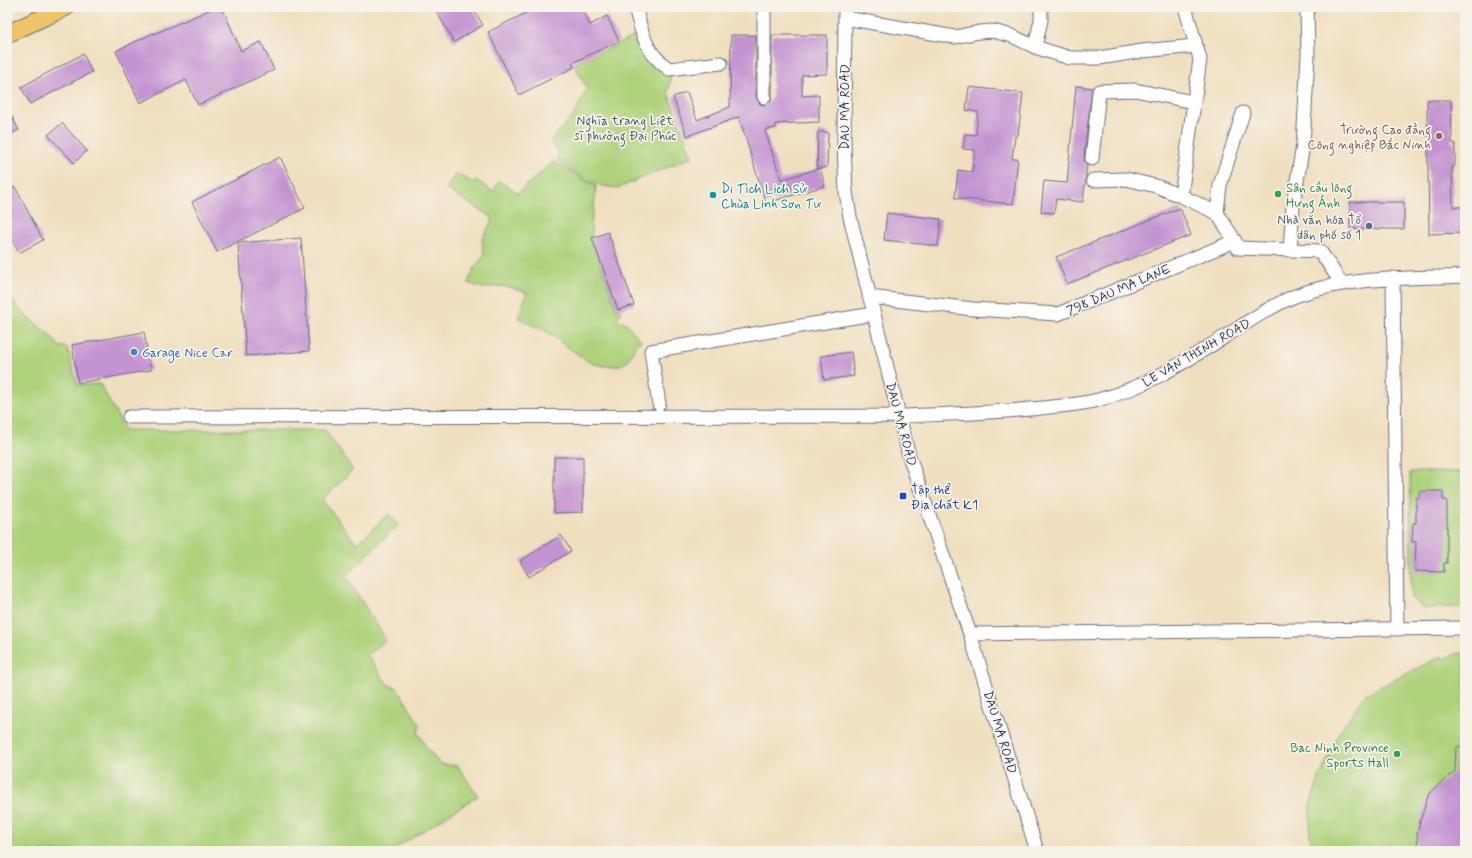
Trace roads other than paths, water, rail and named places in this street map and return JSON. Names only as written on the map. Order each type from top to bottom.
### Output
[{"type":"main road","points":[[7,34],[66,7]]},
{"type":"street","points":[[635,7],[644,41],[652,54],[669,70],[721,63]]},
{"type":"street","points":[[764,7],[764,97]]},
{"type":"street","points":[[1034,47],[1041,20],[1041,7]]},
{"type":"street","points":[[1181,196],[1200,59],[1184,7]]},
{"type":"street","points":[[1290,250],[1294,205],[1304,145],[1308,55],[1308,7]]},
{"type":"street","points":[[845,12],[955,37],[979,32],[994,31],[1012,36],[1034,47],[1070,58],[1099,58],[1142,51],[1177,49],[1196,46]]},
{"type":"street","name":"DAU MA ROAD","points":[[845,12],[844,146],[846,192],[850,217],[909,456],[970,634],[1037,851]]},
{"type":"street","points":[[1092,159],[1099,91],[1135,90],[1194,102]]},
{"type":"street","points":[[1217,213],[1220,185],[1243,113]]},
{"type":"street","points":[[1094,180],[1126,179],[1156,186],[1217,213],[1238,248],[1320,251],[1342,284]]},
{"type":"street","name":"798 DAU MA LANE","points":[[869,297],[973,309],[1058,314],[1235,241]]},
{"type":"street","name":"LE VAN THINH ROAD","points":[[129,417],[900,416],[1002,412],[1076,404],[1098,400],[1144,384],[1294,296],[1342,284],[1393,278],[1465,276]]},
{"type":"street","points":[[1393,278],[1397,629]]},
{"type":"street","points":[[659,404],[651,351],[874,314]]},
{"type":"street","points":[[970,634],[1465,628]]},
{"type":"place","name":"Trường Cao đẳng Công nghiệp Bắc Ninh","points":[[1439,136]]},
{"type":"place","name":"Sân cầu lông Hưng Ánh","points":[[1278,194]]},
{"type":"place","name":"Di Tích Lịch Sử Chùa Linh Sơn Tự","points":[[713,195]]},
{"type":"place","name":"Nhà văn hóa Tổ dân phố số 1","points":[[1369,226]]},
{"type":"place","name":"Garage Nice Car","points":[[134,352]]},
{"type":"place","name":"Tập thể Địa chất K1","points":[[903,496]]},
{"type":"place","name":"Bac Ninh Province Sports Hall","points":[[1397,754]]},
{"type":"park label","name":"Nghĩa trang Liệt sĩ phường Đại Phúc","points":[[625,128]]}]
